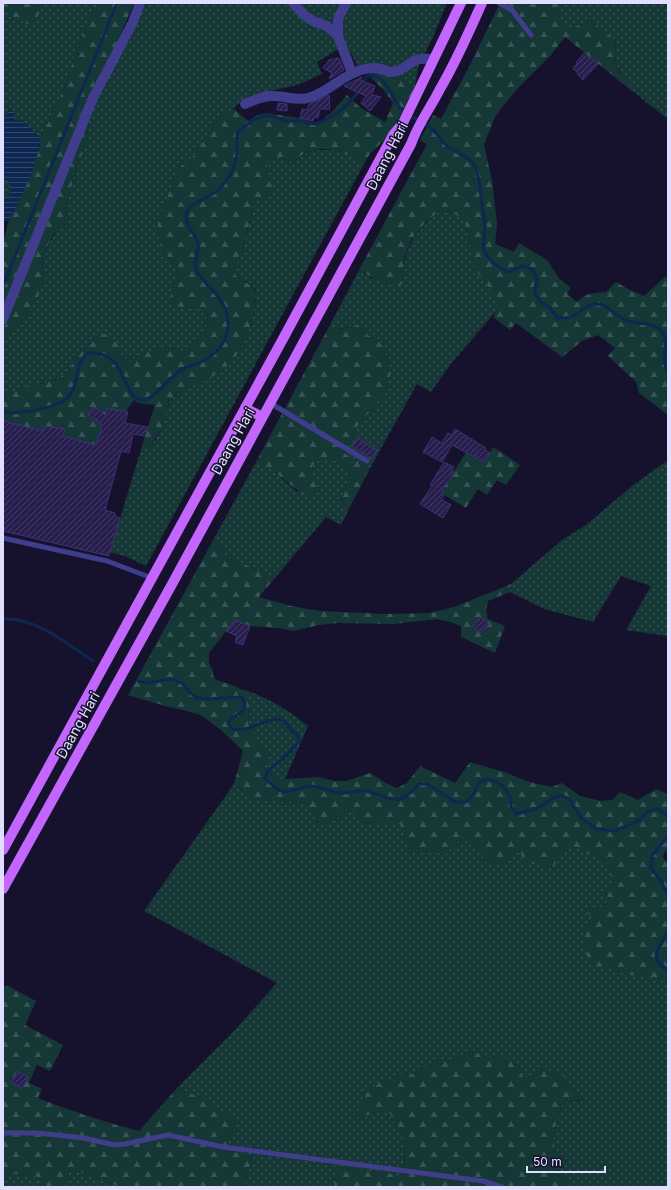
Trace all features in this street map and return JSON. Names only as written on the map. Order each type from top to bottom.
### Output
[{"type":"main road","name":"Daang Hari","points":[[3,850],[393,134],[403,123],[461,3]]},
{"type":"main road","name":"Daang Hari","points":[[3,889],[163,600],[407,151],[416,130],[440,90],[482,3]]},
{"type":"main road","points":[[245,408],[262,417]]},
{"type":"street","points":[[3,319],[93,98],[133,22],[140,3]]},
{"type":"street","points":[[293,3],[305,16],[315,22],[327,26],[338,36]]},
{"type":"street","points":[[346,3],[338,19],[338,36],[352,73]]},
{"type":"street","points":[[245,104],[259,98],[273,95],[294,99],[306,99],[318,95],[352,73],[370,68],[396,72],[416,59],[433,59]]},
{"type":"lane","points":[[499,3],[512,10],[531,35]]},
{"type":"lane","points":[[270,403],[367,461]]},
{"type":"lane","points":[[3,538],[107,561],[152,578]]},
{"type":"lane","points":[[3,1133],[37,1132],[84,1138],[114,1145],[168,1135],[223,1146],[483,1181],[502,1187]]},
{"type":"green space","points":[[3,3],[96,3],[77,49],[64,88],[40,138],[24,122],[14,120],[14,112],[10,110],[3,120]]},
{"type":"green space","points":[[3,3],[46,3],[31,26],[3,11]]},
{"type":"green space","points":[[96,3],[134,3],[3,308],[3,241],[9,221],[31,172],[40,145],[40,138],[64,88],[77,49]]},
{"type":"green space","points":[[145,3],[447,3],[433,37],[419,65],[414,90],[388,68],[367,64],[357,66],[345,45],[317,62],[322,74],[298,85],[255,94],[243,100],[215,123],[194,155],[179,169],[159,219],[157,229],[161,249],[178,271],[170,298],[184,308],[201,307],[207,313],[205,327],[195,345],[182,351],[162,348],[130,360],[121,356],[85,348],[69,369],[59,378],[3,395],[3,344],[14,329],[21,323],[38,297],[44,257],[49,243],[67,215],[66,205],[86,142],[90,115]]},
{"type":"green space","points":[[500,3],[565,3],[559,7],[559,14],[564,27],[573,27],[592,21],[615,40],[615,60],[619,72],[637,95],[565,37],[550,56],[519,87],[503,106],[495,117],[484,145],[492,180],[497,224],[495,244],[514,252],[519,243],[547,260],[559,278],[571,288],[567,294],[577,302],[587,295],[606,292],[616,282],[644,296],[666,276],[668,279],[668,415],[639,393],[636,382],[608,356],[615,348],[598,335],[582,341],[562,357],[516,323],[510,330],[493,317],[499,302],[475,269],[471,253],[469,233],[461,218],[455,214],[438,212],[425,223],[411,240],[405,256],[402,283],[399,287],[378,280],[359,270],[427,144],[420,140],[433,115],[441,119],[470,65]]},
{"type":"green space","points":[[565,3],[668,3],[668,119],[637,94],[624,79],[615,60],[615,40],[592,21],[573,27],[564,27],[559,14],[559,7]]},
{"type":"green space","points":[[367,64],[388,68],[414,90],[391,133],[369,155],[364,164],[346,153],[317,149],[308,152],[291,163],[281,158],[274,158],[267,164],[267,176],[275,191],[255,202],[242,252],[232,273],[251,286],[255,293],[256,299],[253,316],[246,338],[236,357],[229,364],[211,377],[182,390],[170,400],[167,407],[164,426],[155,438],[150,449],[142,446],[155,405],[139,403],[134,400],[126,411],[107,408],[96,445],[3,421],[3,395],[59,378],[69,369],[76,358],[97,333],[108,335],[117,341],[121,356],[130,360],[162,348],[182,351],[195,344],[205,327],[207,313],[201,307],[184,308],[171,303],[170,298],[178,271],[161,249],[157,229],[159,219],[178,169],[194,155],[215,123],[233,108],[248,121],[256,116],[266,113],[299,118],[313,123],[322,120],[332,112],[347,95],[361,108],[385,122],[393,103],[383,89],[371,78]]},
{"type":"green space","points":[[90,115],[86,142],[66,205],[67,226],[56,232],[48,244],[42,268],[47,275],[38,297],[21,323],[14,329],[3,344],[3,329]]},
{"type":"green space","points":[[319,150],[343,152],[364,164],[146,566],[127,557],[110,552],[142,446],[150,449],[164,426],[166,410],[172,398],[184,389],[201,382],[251,326],[256,299],[255,289],[232,273],[242,252],[255,202],[274,191],[267,176],[267,164],[274,158],[281,158],[291,163],[310,151]]},
{"type":"green space","points":[[3,178],[9,181],[10,192],[3,201]]},
{"type":"green space","points":[[438,212],[455,214],[461,218],[469,233],[471,253],[481,277],[489,286],[499,302],[497,310],[450,365],[431,392],[417,384],[369,470],[344,453],[354,436],[359,423],[370,411],[391,372],[384,349],[384,343],[366,334],[362,328],[357,325],[338,329],[330,325],[359,270],[371,278],[402,283],[405,260],[411,243],[421,228]]},
{"type":"green space","points":[[330,325],[339,329],[357,325],[362,328],[366,334],[384,343],[384,349],[391,372],[385,396],[359,423],[354,436],[344,453],[369,470],[349,509],[341,501],[343,491],[350,477],[348,469],[334,461],[319,459],[313,465],[311,476],[318,487],[315,496],[309,498],[257,460]]},
{"type":"green space","points":[[493,447],[520,465],[506,485],[497,480],[487,495],[478,489],[466,508],[441,493],[466,452],[484,462]]},
{"type":"green space","points":[[319,459],[334,460],[348,469],[350,477],[343,491],[341,501],[349,509],[341,525],[326,517],[275,578],[226,556],[216,535],[257,460],[268,466],[297,492],[311,476],[313,465]]},
{"type":"green space","points":[[668,460],[668,636],[626,630],[651,586],[621,576],[593,622],[544,609],[510,592],[511,584],[562,540],[586,525],[632,486]]},
{"type":"green space","points":[[216,535],[226,556],[275,578],[259,597],[291,606],[320,611],[386,614],[430,613],[454,607],[511,584],[510,592],[488,601],[486,611],[488,619],[505,626],[495,653],[461,637],[461,626],[437,619],[393,624],[338,623],[318,625],[294,631],[250,626],[235,620],[209,653],[209,663],[215,679],[245,692],[250,703],[248,724],[254,731],[254,735],[267,755],[267,764],[272,777],[281,781],[285,779],[318,777],[335,781],[346,781],[370,773],[397,788],[407,783],[420,766],[455,783],[470,762],[507,773],[529,782],[552,787],[562,783],[580,796],[601,801],[612,800],[620,792],[638,800],[656,789],[668,794],[668,849],[664,853],[663,858],[668,863],[668,979],[653,979],[622,973],[609,967],[591,966],[586,952],[584,934],[592,918],[586,910],[604,906],[607,902],[603,890],[614,881],[605,862],[597,856],[585,854],[580,847],[570,848],[553,866],[549,867],[528,863],[524,861],[520,852],[516,851],[502,865],[488,862],[481,857],[476,848],[464,840],[459,841],[445,854],[431,851],[413,853],[410,850],[400,824],[381,822],[367,824],[363,822],[353,808],[349,808],[337,819],[321,826],[316,821],[311,808],[307,803],[257,800],[248,796],[234,784],[243,751],[221,730],[201,715],[128,695]]},
{"type":"green space","points":[[242,689],[277,704],[308,726],[285,779],[281,781],[272,777],[267,764],[267,755],[254,735],[254,731],[248,724],[250,702]]},
{"type":"green space","points":[[234,784],[248,796],[257,800],[307,803],[311,806],[317,823],[337,819],[349,808],[353,808],[363,822],[367,824],[381,822],[400,823],[410,850],[413,853],[431,851],[445,854],[459,841],[464,840],[476,848],[481,857],[487,862],[502,865],[516,851],[520,852],[524,861],[528,863],[549,867],[553,866],[570,848],[580,847],[585,854],[595,854],[607,863],[614,881],[607,902],[592,918],[584,934],[609,967],[622,973],[668,979],[668,1187],[565,1187],[567,1181],[556,1173],[566,1164],[565,1159],[556,1156],[553,1135],[562,1104],[584,1099],[568,1083],[527,1079],[521,1074],[520,1067],[512,1062],[495,1057],[488,1059],[473,1051],[454,1060],[436,1060],[411,1075],[399,1074],[389,1080],[382,1081],[366,1092],[359,1111],[361,1118],[374,1112],[389,1112],[405,1142],[404,1177],[339,1167],[334,1187],[244,1187],[253,1156],[224,1152],[204,1099],[177,1088],[233,1032],[277,983],[144,911]]},
{"type":"green space","points":[[8,986],[36,1001],[25,1025],[63,1045],[50,1071],[37,1065],[29,1083],[42,1089],[38,1098],[88,1116],[139,1131],[177,1088],[204,1099],[239,1122],[224,1151],[253,1155],[244,1187],[121,1187],[70,1169],[63,1187],[40,1187],[42,1180],[15,1174],[3,1175],[3,987]]},
{"type":"green space","points":[[473,1051],[488,1059],[495,1057],[509,1058],[520,1067],[521,1074],[526,1079],[541,1068],[564,1075],[568,1083],[584,1099],[562,1104],[553,1135],[556,1156],[565,1159],[566,1164],[556,1173],[567,1181],[565,1187],[334,1187],[338,1167],[404,1176],[405,1142],[389,1112],[374,1112],[361,1118],[356,1117],[352,1111],[359,1110],[366,1092],[382,1081],[389,1080],[399,1074],[411,1075],[436,1060],[454,1060]]},
{"type":"green space","points":[[70,1169],[121,1187],[63,1187]]},
{"type":"green space","points":[[15,1174],[43,1180],[40,1187],[3,1187],[3,1175]]},
{"type":"water","points":[[10,109],[14,112],[14,120],[24,122],[40,138],[37,156],[29,180],[9,221],[5,221],[3,220],[3,201],[9,195],[10,187],[9,181],[3,178],[3,120]]},
{"type":"building","points":[[584,53],[598,64],[583,80],[577,74],[578,72],[573,69]]},
{"type":"building","points":[[339,58],[344,70],[329,79],[332,73],[323,68],[329,60]]},
{"type":"building","points":[[362,77],[360,80],[375,86],[372,95],[381,97],[370,111],[361,103],[366,96],[344,86]]},
{"type":"building","points":[[329,95],[330,109],[320,109],[318,118],[314,117],[313,121],[300,118],[302,109],[307,110],[309,104]]},
{"type":"building","points":[[278,103],[287,104],[287,111],[277,110]]},
{"type":"building","points":[[94,407],[105,415],[107,408],[128,412],[125,423],[148,427],[145,436],[133,434],[129,453],[121,451],[105,510],[115,513],[115,516],[120,518],[109,556],[3,531],[3,421],[43,431],[44,426],[65,429],[63,436],[96,445],[102,425],[88,414]]},
{"type":"building","points":[[455,429],[486,448],[485,450],[490,453],[484,462],[452,445],[442,462],[423,452],[432,437],[442,443],[448,433],[452,435]]},
{"type":"building","points":[[357,438],[377,451],[372,459],[352,446]]},
{"type":"building","points":[[444,462],[454,467],[452,471],[454,472],[441,493],[444,495],[441,499],[451,505],[443,518],[420,504],[432,486],[430,485]]},
{"type":"building","points":[[481,617],[489,624],[480,633],[473,626]]},
{"type":"building","points":[[235,620],[250,626],[243,645],[235,642],[237,636],[226,631]]},
{"type":"building","points":[[17,1071],[28,1077],[22,1088],[11,1083]]},
{"type":"waterway","points":[[3,286],[117,3]]},
{"type":"waterway","points":[[361,85],[367,76],[379,78],[388,88],[403,111],[409,116],[430,127],[449,148],[473,162],[478,177],[485,222],[483,244],[484,250],[491,260],[508,272],[523,266],[531,269],[535,274],[537,281],[535,288],[536,296],[542,303],[550,308],[558,318],[571,317],[588,306],[599,304],[631,322],[657,327],[664,335],[666,344],[665,362],[668,371]]},
{"type":"waterway","points":[[3,412],[30,411],[60,403],[72,392],[79,367],[87,353],[101,354],[111,359],[123,375],[131,392],[136,398],[144,400],[157,392],[181,370],[205,360],[213,354],[225,340],[228,323],[227,315],[219,298],[196,270],[195,263],[198,243],[187,223],[187,212],[193,204],[217,191],[229,177],[236,160],[237,133],[254,119],[263,116],[272,116],[286,121],[300,121],[317,124],[336,114],[347,105],[359,90]]},
{"type":"waterway","points":[[3,619],[27,622],[39,627],[51,633],[93,661]]},
{"type":"waterway","points":[[138,681],[147,683],[171,679],[182,683],[188,691],[197,698],[208,699],[241,697],[245,703],[244,710],[231,719],[228,724],[233,729],[243,730],[267,721],[279,719],[285,722],[298,736],[299,741],[285,757],[268,770],[265,778],[282,791],[286,792],[312,786],[338,793],[367,791],[387,798],[400,799],[406,797],[419,784],[427,784],[455,802],[466,802],[474,794],[479,782],[489,779],[502,785],[511,798],[511,807],[517,814],[538,808],[553,798],[561,795],[569,799],[582,819],[597,829],[614,831],[638,821],[649,811],[658,809],[668,816]]},
{"type":"waterway","points":[[668,836],[652,856],[651,868],[660,880],[668,895]]},
{"type":"waterway","points":[[668,931],[656,953],[657,961],[668,969]]}]
